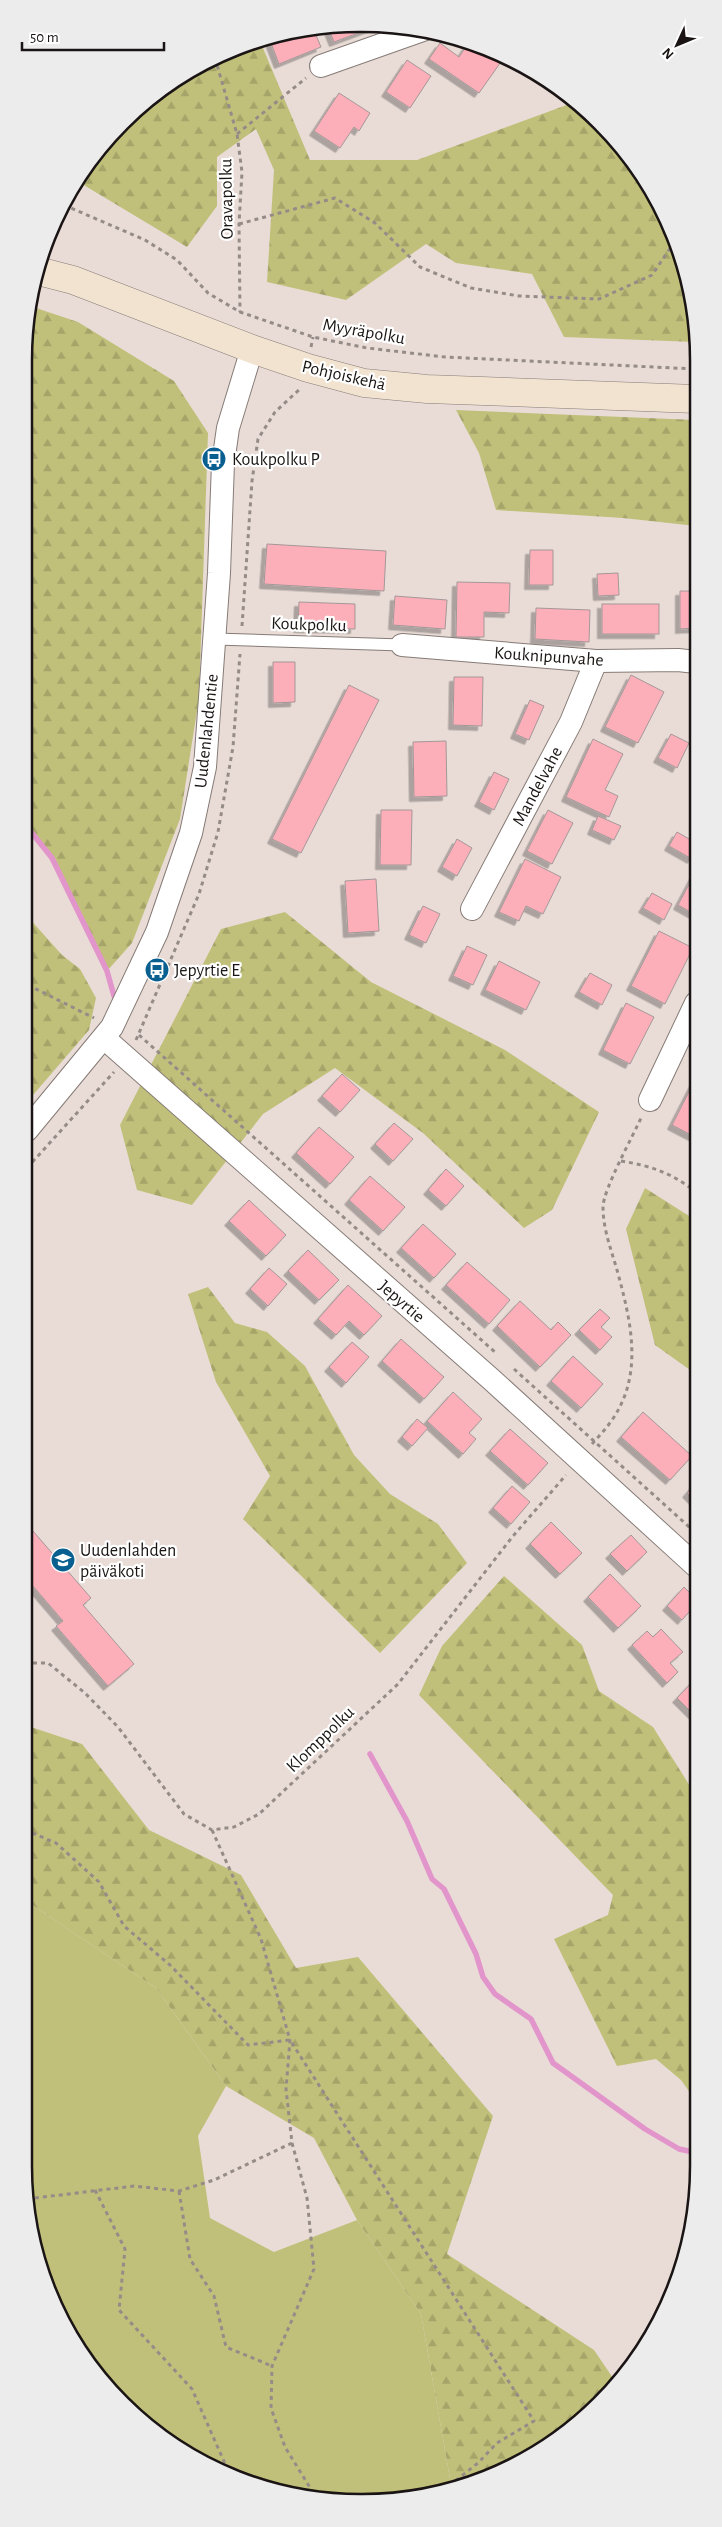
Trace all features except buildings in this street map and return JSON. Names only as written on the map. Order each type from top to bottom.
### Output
[{"type":"main road","name":"Pohjoiskehä","points":[[45,273],[73,280],[252,349],[308,368],[364,383],[427,389],[690,399]]},
{"type":"street","points":[[321,66],[407,35]]},
{"type":"street","name":"Uudenlahdentie","points":[[32,1124],[108,1032],[157,932],[191,833],[206,767],[224,462],[228,428],[252,349]]},
{"type":"street","name":"Kouknipunvahe","points":[[402,645],[596,661],[690,661]]},
{"type":"street","name":"Mandelvahe","points":[[472,909],[571,722],[596,661]]},
{"type":"street","points":[[650,1100],[690,1016]]},
{"type":"street","name":"Jepyrtie","points":[[108,1032],[690,1561]]},
{"type":"lane","name":"Koukpolku","points":[[215,639],[402,645]]},
{"type":"path","name":"Oravapolku","points":[[218,65],[237,134],[242,172],[239,224],[240,312]]},
{"type":"path","points":[[237,134],[321,66]]},
{"type":"path","points":[[239,224],[335,198],[375,223],[420,267],[470,288],[519,296],[599,299],[652,275],[670,249]]},
{"type":"path","name":"Myyräpolku","points":[[71,208],[145,240],[177,260],[208,292],[240,312],[313,336],[367,348],[445,358],[690,369]]},
{"type":"path","points":[[32,987],[108,1032]]},
{"type":"path","points":[[138,1035],[500,1357]]},
{"type":"path","name":"Klomppolku","points":[[212,1830],[234,1827],[259,1814],[398,1684],[513,1536],[612,1420],[627,1392],[633,1364],[630,1330],[607,1236],[603,1205],[610,1181],[650,1100]]},
{"type":"path","points":[[621,1161],[650,1165],[680,1180],[690,1188]]},
{"type":"path","points":[[507,1364],[690,1528]]},
{"type":"path","points":[[32,1662],[48,1663],[85,1693],[118,1727],[184,1814],[212,1830],[261,1939],[290,2040],[534,2421],[497,2443],[478,2462],[454,2481]]},
{"type":"path","points":[[32,1833],[56,1843],[99,1882],[124,1926],[170,1965],[248,2045],[290,2040]]},
{"type":"path","points":[[290,2040],[286,2089],[292,2143],[307,2198],[314,2269],[272,2366],[272,2408],[285,2448],[312,2491]]},
{"type":"path","points":[[34,2198],[134,2186],[179,2191],[214,2180],[292,2143]]},
{"type":"path","points":[[95,2190],[126,2249],[119,2310],[192,2389],[226,2465]]},
{"type":"path","points":[[179,2191],[190,2259],[214,2296],[226,2347],[272,2366]]},
{"type":"green space","points":[[263,48],[310,160],[417,160],[567,105],[608,144],[622,161],[656,216],[672,255],[678,276],[687,318],[689,342],[564,337],[532,274],[456,263],[426,244],[346,300],[267,282],[274,170],[256,129],[217,157],[217,206],[187,247],[84,185],[114,144],[161,100],[216,66],[255,50]]},
{"type":"green space","points":[[37,308],[78,322],[174,381],[208,433],[199,698],[180,819],[132,943],[107,971],[52,858],[32,833],[32,361]]},
{"type":"green space","points":[[456,410],[690,420],[690,525],[623,518],[496,510],[479,453]]},
{"type":"green space","points":[[285,912],[371,982],[505,1050],[599,1112],[552,1210],[524,1228],[423,1133],[335,1068],[263,1114],[192,1205],[137,1190],[120,1125],[221,929]]},
{"type":"green space","points":[[32,921],[62,955],[80,969],[96,998],[89,1030],[32,1096]]},
{"type":"green space","points":[[645,1188],[690,1217],[690,1370],[655,1345],[626,1229]]},
{"type":"green space","points":[[208,1287],[235,1323],[267,1332],[305,1366],[354,1455],[390,1494],[438,1524],[467,1563],[380,1653],[243,1519],[270,1476],[216,1382],[188,1294]]},
{"type":"green space","points":[[504,1576],[582,1645],[599,1691],[653,1727],[690,1786],[690,2093],[681,2080],[656,2059],[617,2066],[554,1939],[608,1915],[613,1895],[419,1695],[442,1646]]},
{"type":"green space","points":[[32,1727],[82,1744],[149,1830],[241,1875],[296,1968],[358,1957],[493,2116],[447,2254],[594,2350],[613,2377],[608,2383],[578,2413],[544,2439],[506,2461],[451,2482],[421,2314],[357,2220],[314,2138],[226,2086],[156,1988],[32,1905]]},
{"type":"green space","points":[[32,1905],[156,1988],[226,2086],[198,2136],[210,2218],[274,2252],[357,2220],[421,2314],[451,2482],[425,2488],[382,2494],[340,2494],[297,2488],[255,2477],[216,2461],[178,2439],[144,2413],[114,2383],[88,2349],[66,2311],[50,2272],[35,2209],[32,2166]]},
{"type":"waterway","points":[[32,833],[52,858],[107,971],[114,996]]},
{"type":"waterway","points":[[370,1754],[407,1821],[432,1879],[444,1889],[476,1954],[483,1977],[495,1994],[531,2019],[553,2063],[645,2129],[679,2149],[690,2151]]},
{"type":"place","name":"Koukpolku P","points":[[214,459]]},
{"type":"place","name":"Jepyrtie E","points":[[157,970]]},
{"type":"place","name":"Uudenlahden päiväkoti","points":[[63,1560]]}]
